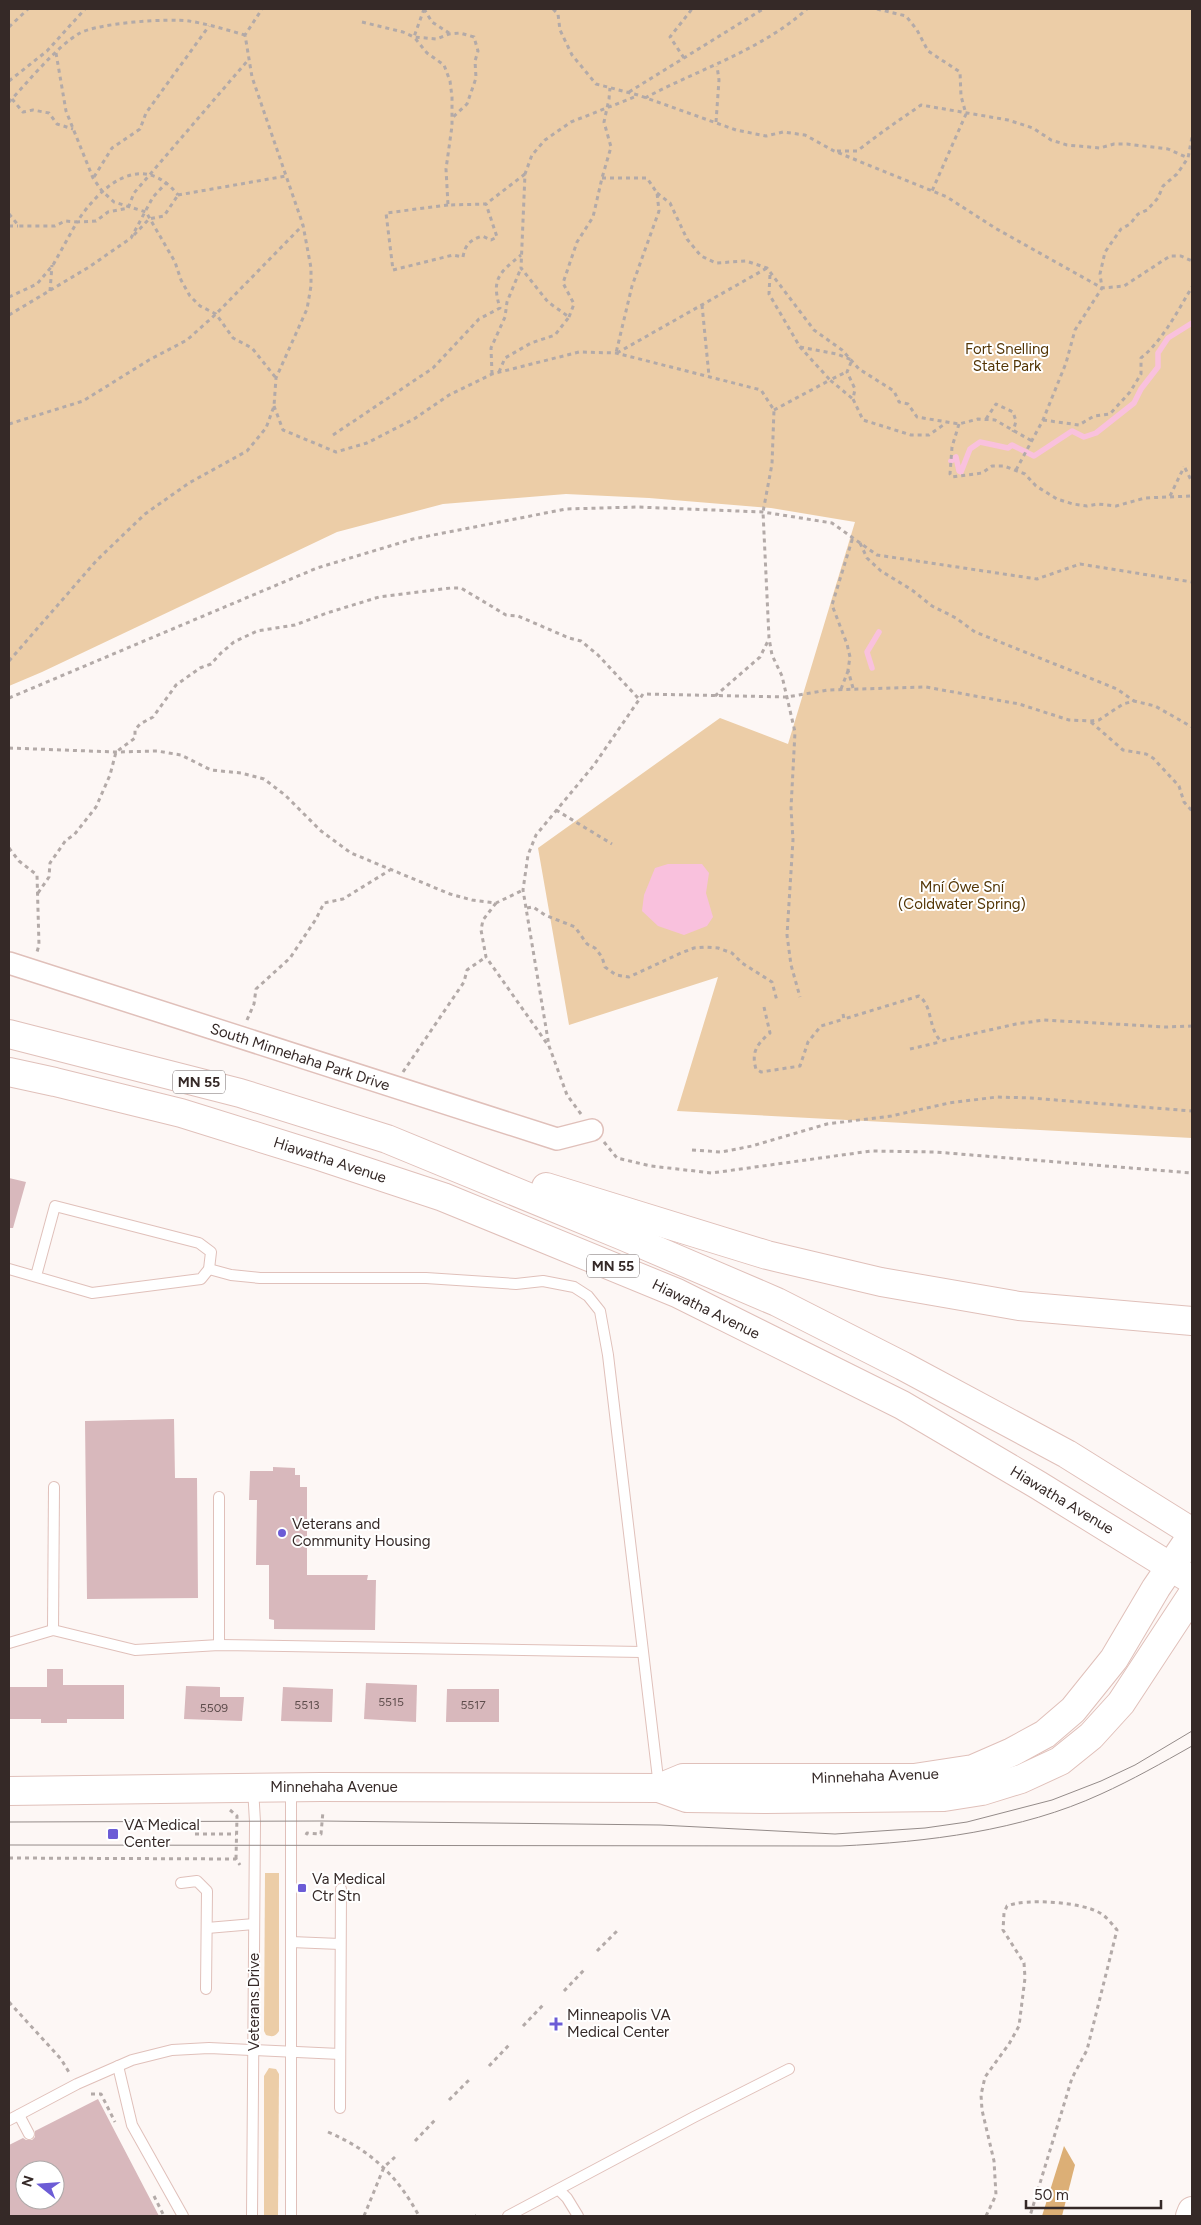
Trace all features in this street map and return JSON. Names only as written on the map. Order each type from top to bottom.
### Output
[{"type":"main road","name":"MN 55","points":[[9,1034],[240,1092],[767,1255],[881,1282],[1018,1306],[1192,1321]]},
{"type":"main road","name":"Hiawatha Avenue","points":[[9,1072],[181,1113],[443,1197],[677,1293],[902,1406],[1038,1484],[1182,1574]]},
{"type":"main road","points":[[387,1139],[614,1232],[777,1302],[1068,1454],[1192,1532]]},
{"type":"main road","name":"Minnehaha Avenue","points":[[659,1788],[683,1778],[914,1778],[973,1769],[1012,1752],[1045,1734],[1073,1710],[1114,1659],[1156,1588],[1182,1574],[1192,1535]]},
{"type":"main road","name":"Minnehaha Avenue","points":[[9,1791],[253,1788],[659,1788],[687,1798],[766,1799],[944,1797],[982,1791],[1021,1778],[1060,1761],[1090,1736],[1121,1703],[1192,1595]]},
{"type":"main road","points":[[1190,2216],[1192,2211]]},
{"type":"street","name":"South Minnehaha Park Drive","points":[[9,963],[557,1139],[592,1130]]},
{"type":"lane","points":[[9,1269],[92,1293],[201,1279],[209,1269],[211,1252],[199,1243],[55,1206],[36,1276]]},
{"type":"lane","points":[[209,1269],[231,1275],[260,1278],[426,1278],[516,1284],[543,1281],[574,1287],[588,1296],[600,1311],[608,1355],[659,1788]]},
{"type":"lane","points":[[53,1630],[54,1487]]},
{"type":"lane","points":[[219,1498],[219,1646]]},
{"type":"lane","points":[[9,1643],[53,1630],[135,1650],[219,1646],[642,1652]]},
{"type":"lane","name":"Veterans Drive","points":[[252,2216],[254,2050],[253,1788]]},
{"type":"lane","points":[[291,1788],[291,2216]]},
{"type":"lane","points":[[181,1883],[197,1880],[207,1891],[206,1989]]},
{"type":"lane","points":[[340,2108],[341,1889]]},
{"type":"lane","points":[[207,1928],[254,1924]]},
{"type":"lane","points":[[290,1942],[340,1944]]},
{"type":"lane","points":[[9,2120],[77,2084],[118,2066],[132,2060],[172,2050],[209,2048],[340,2054]]},
{"type":"lane","points":[[118,2066],[132,2125],[183,2216]]},
{"type":"lane","points":[[508,2216],[694,2117],[790,2069]]},
{"type":"lane","points":[[19,2115],[29,2134]]},
{"type":"lane","points":[[559,2190],[568,2198],[578,2216]]},
{"type":"path","points":[[9,26],[28,9]]},
{"type":"path","points":[[9,81],[47,51],[85,9]]},
{"type":"path","points":[[9,661],[98,560],[145,514],[189,483],[247,451],[266,428],[274,406],[276,378],[307,309],[311,286],[311,268],[303,225],[252,77],[245,35],[262,9]]},
{"type":"path","points":[[424,9],[432,22],[449,34]]},
{"type":"path","points":[[414,37],[424,9]]},
{"type":"path","points":[[553,9],[558,14]]},
{"type":"path","points":[[559,9],[560,30],[572,55],[596,84],[645,98],[736,130],[766,136],[783,132],[805,134],[834,150],[947,197],[995,228],[1102,288],[1124,286],[1170,256],[1182,256],[1192,261]]},
{"type":"path","points":[[684,58],[670,37],[692,9]]},
{"type":"path","points":[[628,93],[763,9]]},
{"type":"path","points":[[645,98],[669,85],[717,66],[789,25],[807,9]]},
{"type":"path","points":[[877,9],[906,16],[917,30],[928,51],[960,72],[961,96],[966,114],[932,191]]},
{"type":"path","points":[[73,129],[57,124],[49,113],[33,110],[23,112],[10,101],[56,53],[80,33],[110,26],[146,22],[188,21],[245,35]]},
{"type":"path","points":[[362,22],[403,32],[414,37],[437,39],[449,34],[460,33],[474,37],[478,51],[476,78],[467,104],[452,118]]},
{"type":"path","points":[[93,178],[112,148],[140,129],[146,113],[209,26]]},
{"type":"path","points":[[414,37],[427,53],[444,65],[450,81],[452,118],[446,169],[448,206]]},
{"type":"path","points":[[56,53],[66,111],[93,178],[102,191],[114,202],[128,208],[146,212]]},
{"type":"path","points":[[128,208],[134,193],[249,58]]},
{"type":"path","points":[[716,122],[720,80],[717,66]]},
{"type":"path","points":[[499,372],[505,358],[531,343],[555,335],[569,317],[574,304],[563,283],[577,242],[594,217],[602,178],[611,148],[604,122],[610,88]]},
{"type":"path","points":[[492,374],[491,348],[505,317],[509,295],[521,268],[525,174],[532,156],[554,132],[571,122],[638,96]]},
{"type":"path","points":[[834,150],[857,152],[885,130],[921,106],[1008,120],[1033,128],[1051,140],[1067,145],[1100,148],[1114,144],[1127,144],[1168,149],[1188,158]]},
{"type":"path","points":[[1016,470],[1043,420],[1066,363],[1075,330],[1102,288],[1100,274],[1105,252],[1121,228],[1130,224],[1138,214],[1147,210],[1158,198],[1163,186],[1177,174],[1188,158],[1192,137]]},
{"type":"path","points":[[486,204],[497,237],[491,240],[482,236],[473,239],[465,248],[463,257],[453,255],[393,270],[386,213],[486,204],[525,174]]},
{"type":"path","points":[[9,297],[37,284],[53,264],[87,206],[114,180],[124,176],[150,175],[168,182],[178,195]]},
{"type":"path","points":[[9,308],[10,314],[50,291],[131,238],[149,219],[164,216],[178,195],[286,176]]},
{"type":"path","points":[[602,178],[647,178],[657,193],[670,203],[687,239],[701,256],[716,263],[746,261],[767,268],[814,330],[842,350],[860,369],[894,391],[899,402],[908,404],[917,417],[959,424],[986,419],[994,420],[1032,441]]},
{"type":"path","points":[[131,238],[153,196],[168,182]]},
{"type":"path","points":[[616,353],[632,286],[659,211],[657,193]]},
{"type":"path","points":[[9,226],[55,226],[65,221],[96,221],[108,212],[128,208]]},
{"type":"path","points":[[146,212],[175,262],[181,280],[190,296],[200,306],[216,314],[234,338],[252,348],[276,378]]},
{"type":"path","points":[[9,214],[19,226]]},
{"type":"path","points":[[9,424],[83,402],[149,360],[187,340],[216,314],[303,225]]},
{"type":"path","points":[[333,434],[433,368],[479,319],[500,308],[495,290],[499,278],[503,270],[521,255]]},
{"type":"path","points":[[50,291],[53,264]]},
{"type":"path","points":[[521,268],[548,302],[569,317]]},
{"type":"path","points":[[616,353],[767,268]]},
{"type":"path","points":[[770,274],[769,294],[800,347],[830,380],[853,399],[863,420],[911,435],[929,435],[946,423]]},
{"type":"path","points":[[1043,420],[1079,425],[1094,416],[1110,414],[1130,392],[1141,374],[1141,358],[1151,350],[1168,327],[1192,287]]},
{"type":"path","points":[[702,305],[709,376]]},
{"type":"path","points":[[800,347],[837,354],[852,360]]},
{"type":"path","points":[[274,406],[283,430],[336,452],[367,443],[414,419],[449,395],[492,374],[579,352],[616,353],[761,390],[774,410],[772,464],[763,512],[769,638],[787,697],[795,732],[791,808],[793,840],[787,935],[791,965],[800,997]]},
{"type":"path","points":[[774,410],[847,372],[852,360]]},
{"type":"path","points":[[847,372],[855,389],[853,399]]},
{"type":"path","points":[[986,419],[996,404],[1006,407],[1013,412],[1016,421],[1013,432]]},
{"type":"path","points":[[959,424],[952,447],[950,474],[952,477],[982,474],[992,466],[1004,466],[1025,474],[1046,494],[1073,504],[1116,506],[1145,498],[1192,496]]},
{"type":"path","points":[[1170,496],[1184,467],[1192,482]]},
{"type":"path","points":[[9,698],[317,568],[413,539],[566,509],[637,507],[763,512],[832,523],[876,555],[1037,579],[1080,564],[1192,582]]},
{"type":"path","points":[[841,689],[850,658],[832,605],[853,538]]},
{"type":"path","points":[[859,542],[867,558],[881,571],[912,590],[932,606],[956,618],[975,632],[1117,689],[1134,701],[1155,706],[1192,727]]},
{"type":"path","points":[[38,893],[49,877],[50,863],[66,840],[74,835],[96,807],[110,775],[116,752],[135,738],[135,730],[140,724],[153,717],[176,685],[200,668],[212,664],[221,652],[234,642],[257,631],[295,625],[326,613],[379,597],[461,588],[506,615],[518,616],[569,638],[582,641],[598,655],[639,699]]},
{"type":"path","points":[[715,696],[760,656],[769,638]]},
{"type":"path","points":[[848,670],[853,688]]},
{"type":"path","points":[[1134,701],[1123,704],[1099,720],[1091,722],[1069,720],[1019,704],[926,687],[853,688],[787,697],[643,694],[594,765],[536,835],[528,855],[523,890],[549,1046],[567,1095],[592,1130],[617,1158],[651,1166],[712,1173],[871,1151],[935,1152],[1192,1173]]},
{"type":"path","points":[[1091,722],[1124,750],[1146,754],[1153,758],[1179,786],[1184,802],[1192,811]]},
{"type":"path","points":[[9,748],[116,752],[157,751],[181,755],[212,770],[241,773],[264,779],[285,795],[320,831],[351,853],[450,894],[472,900],[496,903]]},
{"type":"path","points":[[556,810],[612,844]]},
{"type":"path","points":[[9,848],[19,862],[37,875],[39,945],[35,955]]},
{"type":"path","points":[[247,1018],[254,1004],[256,989],[290,958],[316,919],[324,903],[342,899],[390,869]]},
{"type":"path","points":[[523,890],[496,903],[483,920],[481,930],[486,957],[549,1046]]},
{"type":"path","points":[[527,908],[533,907],[575,927],[587,944],[595,948],[602,957],[605,967],[616,975],[628,977],[694,948],[718,948],[732,953],[742,963],[772,982],[777,1001]]},
{"type":"path","points":[[405,1066],[444,1015],[464,982],[466,970],[486,957]]},
{"type":"path","points":[[764,1007],[770,1033],[758,1044],[754,1052],[756,1069],[761,1072],[800,1066],[808,1042],[821,1026],[919,996],[924,1000],[935,1036],[941,1041]]},
{"type":"path","points":[[843,1014],[844,1019]]},
{"type":"path","points":[[910,1049],[1016,1024],[1044,1020],[1166,1027],[1192,1026]]},
{"type":"path","points":[[692,1150],[721,1152],[744,1148],[827,1124],[891,1116],[949,1103],[997,1097],[1192,1111]]},
{"type":"path","points":[[230,1806],[230,1810],[237,1816],[236,1859],[244,1866]]},
{"type":"path","points":[[306,1840],[307,1834],[321,1834],[323,1811]]},
{"type":"path","points":[[195,1834],[236,1834]]},
{"type":"path","points":[[9,1858],[236,1859]]},
{"type":"path","points":[[986,2216],[996,2195],[994,2161],[982,2110],[982,2095],[985,2077],[1009,2044],[1019,2026],[1025,1978],[1024,1964],[1003,1930],[1004,1914],[1007,1906],[1027,1902],[1074,1905],[1100,1913],[1117,1930],[1087,2050],[1072,2078],[1030,2216]]},
{"type":"path","points":[[597,1951],[618,1930]]},
{"type":"path","points":[[564,1991],[584,1970]]},
{"type":"path","points":[[9,2002],[61,2059],[72,2076]]},
{"type":"path","points":[[523,2026],[544,2004]]},
{"type":"path","points":[[489,2066],[509,2045]]},
{"type":"path","points":[[449,2100],[469,2080]]},
{"type":"path","points":[[416,2141],[435,2120]]},
{"type":"path","points":[[328,2132],[354,2144],[384,2167],[401,2187],[419,2216]]},
{"type":"path","points":[[364,2216],[384,2167],[395,2157]]},
{"type":"green space","points":[[9,9],[1192,9],[1192,1138],[677,1111],[718,977],[569,1025],[538,848],[720,718],[788,744],[855,522],[771,508],[649,498],[566,494],[443,504],[337,532],[9,686]]},
{"type":"green space","points":[[265,1873],[279,1873],[279,2031],[272,2036],[266,2035],[264,2031]]},
{"type":"green space","points":[[269,2068],[276,2069],[279,2074],[278,2216],[264,2216],[264,2076]]},
{"type":"shaded area","points":[[668,864],[702,864],[709,873],[706,893],[713,917],[707,926],[684,935],[658,926],[642,911],[644,895],[655,868]]},
{"type":"shaded area","points":[[1064,2146],[1075,2165],[1062,2216],[1042,2216]]},
{"type":"building","points":[[9,1178],[26,1182],[13,1228],[9,1228]]},
{"type":"building","points":[[174,1419],[175,1478],[197,1478],[198,1598],[87,1599],[85,1421]]},
{"type":"building","name":"Veterans and Community Housing","points":[[273,1467],[295,1468],[295,1475],[300,1475],[300,1487],[307,1487],[307,1575],[368,1575],[367,1580],[376,1580],[375,1630],[274,1629],[274,1620],[269,1619],[269,1565],[256,1565],[257,1500],[249,1500],[250,1471],[273,1471]]},
{"type":"building","points":[[47,1669],[63,1669],[63,1685],[124,1685],[124,1719],[67,1719],[67,1723],[41,1723],[41,1719],[9,1719],[9,1687],[47,1687]]},
{"type":"building","points":[[366,1683],[417,1685],[416,1722],[364,1719]]},
{"type":"building","points":[[186,1686],[220,1687],[220,1697],[244,1697],[242,1721],[184,1719]]},
{"type":"building","points":[[283,1687],[333,1689],[332,1722],[281,1721]]},
{"type":"building","points":[[447,1689],[499,1689],[499,1722],[446,1722]]},
{"type":"building","points":[[98,2099],[159,2216],[9,2216],[9,2145],[23,2138],[32,2140],[35,2137],[35,2131]]},
{"type":"waterway","points":[[951,461],[956,457],[959,471],[961,472],[970,449],[980,442],[1008,448],[1012,445],[1034,456],[1072,431],[1084,437],[1096,433],[1134,403],[1141,389],[1158,367],[1158,353],[1168,338],[1192,323]]},
{"type":"waterway","points":[[872,668],[867,652],[879,632]]},
{"type":"tram line","points":[[9,1822],[322,1821],[660,1825],[835,1834],[925,1828],[967,1822],[1052,1800],[1101,1781],[1135,1765],[1192,1731]]},
{"type":"tram line","points":[[9,1845],[840,1846],[873,1844],[940,1838],[1006,1826],[1039,1817],[1101,1794],[1192,1746]]},
{"type":"place","name":"Veterans and Community Housing","points":[[282,1533]]},
{"type":"place","name":"VA Medical Center","points":[[113,1834]]},
{"type":"place","name":"Va Medical Ctr Stn","points":[[302,1888]]},
{"type":"place","name":"Minneapolis VA Medical Center","points":[[556,2024]]},
{"type":"park label","name":"Fort Snelling State Park","points":[[1007,358]]},
{"type":"park label","name":"Mní Ówe Sní (Coldwater Spring)","points":[[962,896]]}]
